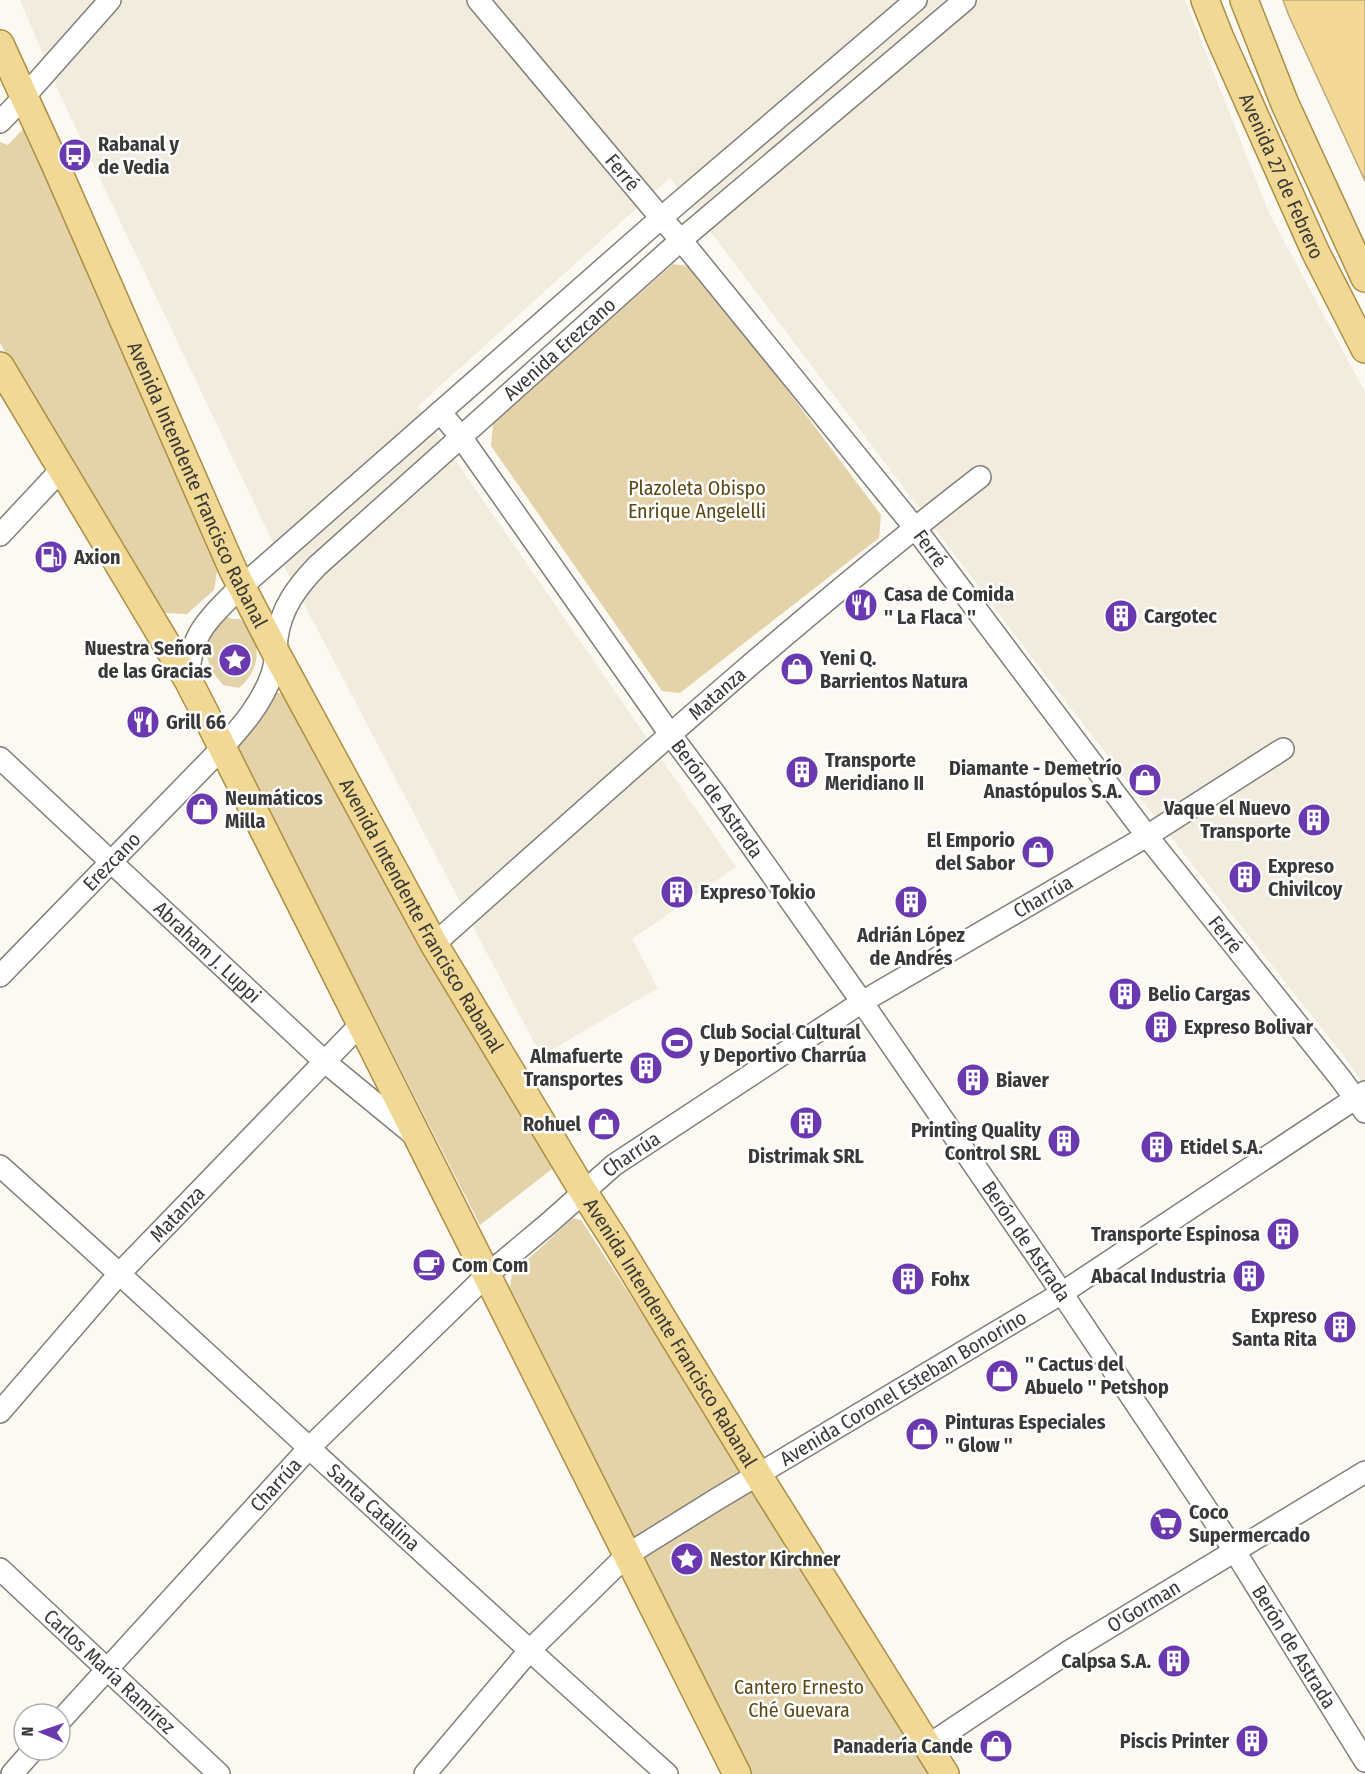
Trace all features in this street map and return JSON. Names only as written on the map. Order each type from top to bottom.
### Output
[{"type":"main road","name":"Avenida 27 de Febrero","points":[[1206,0],[1220,38],[1315,251],[1365,349]]},
{"type":"main road","name":"Avenida 27 de Febrero","points":[[1244,0],[1285,104],[1365,278]]},
{"type":"main road","name":"Avenida Intendente Francisco Rabanal","points":[[0,44],[241,587],[434,944],[583,1191],[945,1774]]},
{"type":"main road","points":[[0,366],[188,680],[737,1774]]},
{"type":"street","points":[[0,122],[110,0]]},
{"type":"street","name":"Ferré","points":[[478,0],[681,240],[915,528],[1147,836],[1362,1100]]},
{"type":"street","name":"Avenida Erezcano","points":[[188,680],[189,659],[195,640],[214,614],[241,587],[661,218],[916,0]]},
{"type":"street","name":"Avenida Erezcano","points":[[223,747],[252,712],[266,690],[273,671],[277,637],[285,611],[291,596],[303,580],[681,240],[965,0]]},
{"type":"street","name":"Berón de Astrada","points":[[440,412],[461,437],[862,1002],[1062,1293],[1234,1550],[1365,1761]]},
{"type":"street","points":[[0,535],[61,470]]},
{"type":"street","name":"Matanza","points":[[434,944],[670,734],[915,528],[980,477]]},
{"type":"street","name":"Erezcano","points":[[0,976],[223,747]]},
{"type":"street","name":"Charrúa","points":[[72,1708],[309,1448],[488,1274],[614,1165],[862,1002],[1147,836],[1283,749]]},
{"type":"street","name":"Abraham J. Luppi","points":[[0,758],[325,1062],[420,1140]]},
{"type":"street","name":"Matanza","points":[[0,1412],[120,1273],[362,1023]]},
{"type":"street","name":"Avenida Coronel Esteban Bonorino","points":[[425,1774],[529,1651],[627,1555],[1062,1293],[1362,1100]]},
{"type":"street","name":"Santa Catalina","points":[[0,1166],[120,1273],[529,1651],[667,1774]]},
{"type":"street","name":"O'Gorman","points":[[927,1746],[1068,1652],[1365,1472]]},
{"type":"street","name":"Carlos María Ramírez","points":[[0,1569],[219,1774]]},
{"type":"street","points":[[12,1774],[22,1762]]},
{"type":"shaded area","points":[[20,0],[1185,0],[1269,213],[1365,392],[1365,1086],[1021,643],[670,178],[418,406],[736,867],[632,939],[658,988],[541,1056],[284,566],[62,99]]},
{"type":"shaded area","points":[[1283,0],[1365,0],[1365,181],[1289,16]]},
{"type":"green space","points":[[23,129],[219,559],[214,590],[187,614],[162,613],[53,435],[0,343],[0,142],[8,145]]},
{"type":"green space","name":"Plazoleta Obispo Enrique Angelelli","points":[[673,264],[695,267],[881,515],[879,538],[680,693],[662,691],[491,446],[493,423]]},
{"type":"green space","points":[[227,617],[240,619],[248,627],[256,644],[257,654],[252,672],[239,688],[223,685],[211,670],[205,650],[208,633],[216,623]]},
{"type":"green space","points":[[272,693],[282,693],[552,1169],[480,1225],[237,747]]},
{"type":"green space","name":"Cantero Ernesto Ché Guevara","points":[[573,1218],[581,1220],[753,1484],[934,1774],[752,1774],[510,1287],[512,1274]]},
{"type":"place","name":"Rabanal y de Vedia","points":[[75,155]]},
{"type":"place","name":"Axion","points":[[51,557]]},
{"type":"place","name":"Casa de Comida '' La Flaca ''","points":[[861,605]]},
{"type":"place","name":"Cargotec","points":[[1121,616]]},
{"type":"place","name":"Nuestra Señora de las Gracias","points":[[235,660]]},
{"type":"place","name":"Yeni Q. Barrientos Natura","points":[[797,669]]},
{"type":"place","name":"Grill 66","points":[[143,722]]},
{"type":"place","name":"Transporte Meridiano II","points":[[802,772]]},
{"type":"place","name":"Diamante - Demetrío Anastópulos S.A.","points":[[1145,780]]},
{"type":"place","name":"Neumáticos Milla","points":[[202,809]]},
{"type":"place","name":"Vaque el Nuevo Transporte","points":[[1314,820]]},
{"type":"place","name":"El Emporio del Sabor","points":[[1038,852]]},
{"type":"place","name":"Expreso Chivilcoy","points":[[1245,877]]},
{"type":"place","name":"Expreso Tokio","points":[[677,892]]},
{"type":"place","name":"Adrián López de Andrés","points":[[911,902]]},
{"type":"place","name":"Belio Cargas","points":[[1125,994]]},
{"type":"place","name":"Expreso Bolivar","points":[[1161,1027]]},
{"type":"place","name":"Club Social Cultural y Deportivo Charrúa","points":[[677,1043]]},
{"type":"place","name":"Almafuerte Transportes","points":[[646,1068]]},
{"type":"place","name":"Biaver","points":[[973,1080]]},
{"type":"place","name":"Distrimak SRL","points":[[806,1123]]},
{"type":"place","name":"Rohuel","points":[[604,1124]]},
{"type":"place","name":"Printing Quality Control SRL","points":[[1064,1141]]},
{"type":"place","name":"Etidel S.A.","points":[[1157,1147]]},
{"type":"place","name":"Transporte Espinosa","points":[[1283,1234]]},
{"type":"place","name":"Com Com","points":[[429,1265]]},
{"type":"place","name":"Abacal Industria","points":[[1249,1276]]},
{"type":"place","name":"Fohx","points":[[908,1279]]},
{"type":"place","name":"Expreso Santa Rita","points":[[1340,1327]]},
{"type":"place","name":"'' Cactus del Abuelo '' Petshop","points":[[1002,1376]]},
{"type":"place","name":"Pinturas Especiales '' Glow ''","points":[[922,1434]]},
{"type":"place","name":"Coco Supermercado","points":[[1166,1524]]},
{"type":"place","name":"Nestor Kirchner","points":[[687,1559]]},
{"type":"place","name":"Calpsa S.A.","points":[[1174,1661]]},
{"type":"place","name":"Piscis Printer","points":[[1252,1741]]},
{"type":"place","name":"Panadería Cande","points":[[996,1746]]}]
